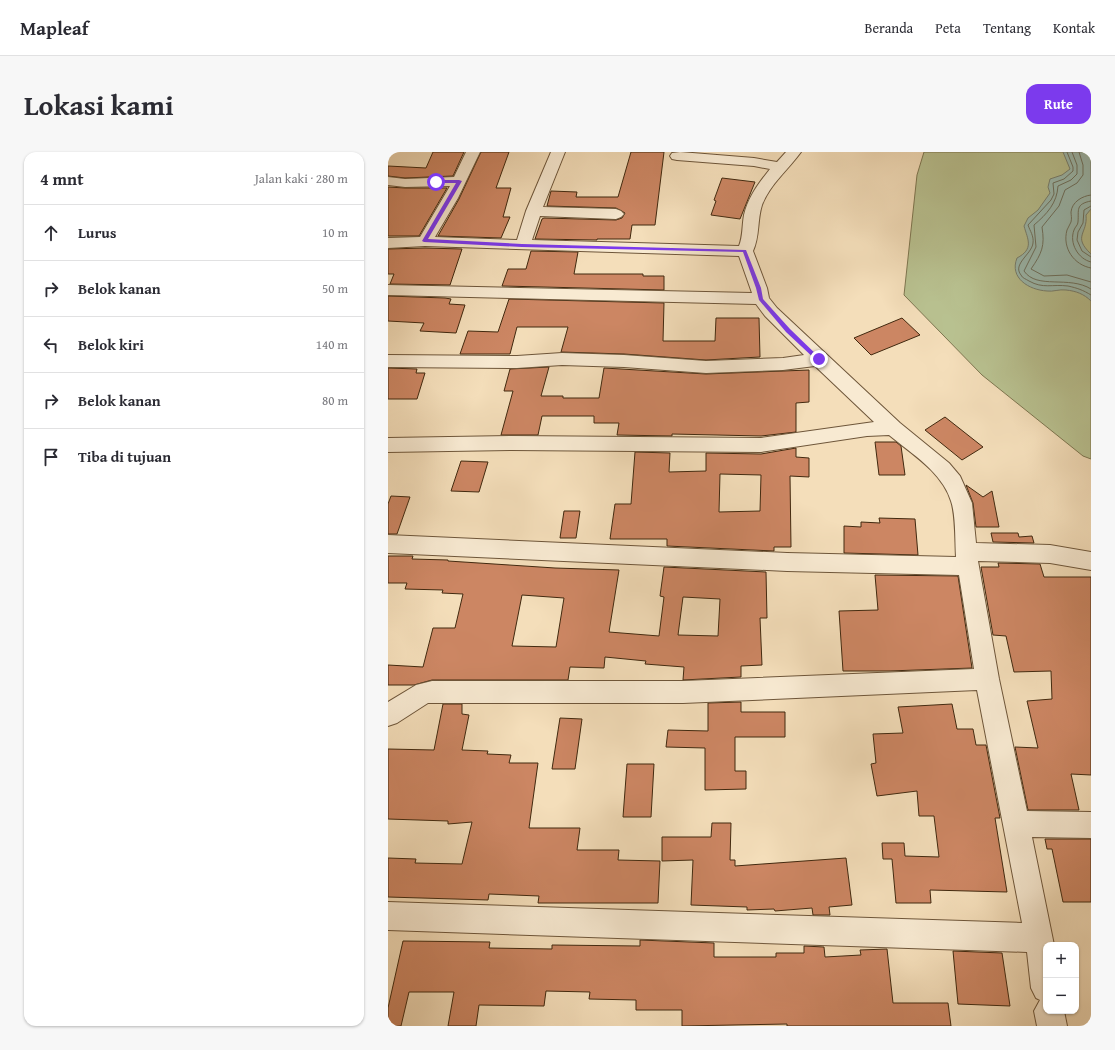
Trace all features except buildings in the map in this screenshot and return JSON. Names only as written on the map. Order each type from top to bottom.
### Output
[{"type":"street","points":[[424,241],[459,181],[473,152]]},
{"type":"street","points":[[522,245],[558,152]]},
{"type":"street","points":[[794,152],[780,166],[758,195],[752,214],[751,234],[744,251],[761,299],[788,330],[893,428],[942,468],[953,481],[962,503],[968,559],[987,679],[1039,938],[1045,978]]},
{"type":"street","points":[[676,156],[754,162],[780,166]]},
{"type":"street","points":[[388,181],[405,183],[459,181]]},
{"type":"street","points":[[534,211],[616,214]]},
{"type":"street","points":[[388,243],[424,241],[744,251]]},
{"type":"street","points":[[388,290],[761,299]]},
{"type":"street","points":[[388,361],[517,362],[570,359],[624,360],[706,367],[783,364],[819,359]]},
{"type":"street","points":[[388,445],[512,443],[747,446],[774,444],[867,429],[893,428]]},
{"type":"street","points":[[388,544],[787,562],[968,559],[1050,554],[1091,561]]},
{"type":"street","points":[[388,715],[424,694],[432,692],[683,692],[987,679]]},
{"type":"street","points":[[1015,824],[1091,824]]},
{"type":"street","points":[[388,916],[1039,938]]},
{"type":"street","points":[[1050,1014],[1052,1026]]},
{"type":"green space","points":[[924,152],[1091,152],[1091,459],[1083,456],[982,375],[904,295],[917,175]]},
{"type":"water","points":[[1063,152],[1091,152],[1091,209],[1086,215],[1082,243],[1091,254],[1091,301],[1080,293],[1073,291],[1049,291],[1034,288],[1022,282],[1016,271],[1015,265],[1017,258],[1028,248],[1028,240],[1024,226],[1028,218],[1038,210],[1050,193],[1048,187],[1050,179],[1062,175],[1070,169]]},
{"type":"route","points":[[436,182],[459,181],[451,198],[424,241],[744,251],[754,274],[761,299],[788,330],[819,359]]}]
